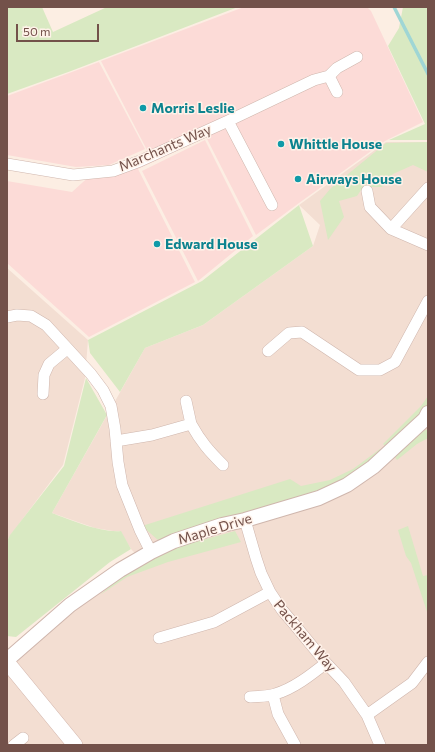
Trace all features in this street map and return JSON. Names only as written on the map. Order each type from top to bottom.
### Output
[{"type":"main road","points":[[7,661],[75,745]]},
{"type":"street","name":"Marchants Way","points":[[7,164],[73,175],[113,171],[140,161],[314,80],[329,76],[337,68],[357,57]]},
{"type":"street","points":[[329,76],[337,92]]},
{"type":"street","name":"Marchants Way","points":[[228,121],[272,205]]},
{"type":"street","points":[[390,229],[428,188]]},
{"type":"street","points":[[367,191],[370,207],[390,229],[428,245]]},
{"type":"street","points":[[268,351],[289,333],[302,332],[359,370],[380,370],[395,362],[428,301]]},
{"type":"street","points":[[7,317],[18,315],[31,316],[46,325],[103,390],[111,406],[122,485],[140,530],[151,552]]},
{"type":"street","points":[[43,394],[44,375],[49,364],[67,348]]},
{"type":"street","points":[[186,401],[191,424],[198,438],[223,465]]},
{"type":"street","name":"Maple Drive","points":[[7,661],[70,605],[120,570],[174,541],[222,525],[245,520],[319,498],[347,485],[373,467],[427,417]]},
{"type":"street","points":[[116,441],[152,435],[191,424]]},
{"type":"street","name":"Packham Way","points":[[245,520],[261,574],[270,592],[282,610],[326,663],[344,682],[367,715],[380,745]]},
{"type":"street","points":[[159,638],[214,622],[270,592]]},
{"type":"street","points":[[367,715],[412,683],[428,662]]},
{"type":"street","points":[[250,697],[273,695],[284,691],[310,676],[326,663]]},
{"type":"street","points":[[273,695],[278,714],[295,745]]},
{"type":"shaded area","points":[[244,7],[367,7],[371,11],[423,122],[385,141],[256,235],[206,137],[138,169],[195,282],[89,337],[7,263],[7,181],[72,192],[93,173],[148,152],[101,61]]},
{"type":"shaded area","points":[[99,62],[145,149],[109,165],[76,167],[7,155],[7,96]]},
{"type":"shaded area","points":[[205,140],[253,236],[198,281],[142,171]]},
{"type":"shaded area","points":[[386,142],[428,142],[428,745],[7,745],[7,661],[137,555],[131,549],[120,531],[95,528],[52,513],[145,348],[203,325],[313,246],[320,225],[299,205]]},
{"type":"shaded area","points":[[7,268],[88,340],[85,378],[63,465],[7,540]]},
{"type":"green space","points":[[7,7],[42,7],[53,32],[107,7],[238,7],[7,94]]},
{"type":"green space","points":[[403,7],[428,7],[428,140],[389,140],[425,124],[388,46],[399,28]]},
{"type":"green space","points":[[428,142],[428,172],[413,165],[393,174],[382,187],[363,187],[357,196],[339,201],[344,217],[328,240],[320,201],[331,188],[386,143]]},
{"type":"green space","points":[[299,205],[313,246],[203,325],[145,348],[120,392],[90,353],[88,340],[202,281]]},
{"type":"green space","points":[[86,378],[107,415],[52,513],[96,528],[121,531],[131,549],[110,562],[16,637],[7,636],[7,541],[10,535],[64,466]]},
{"type":"green space","points":[[428,396],[428,404],[414,422],[387,448],[383,444],[421,406]]},
{"type":"green space","points":[[428,429],[428,438],[417,444],[397,460],[395,457],[423,431]]},
{"type":"green space","points":[[380,449],[384,452],[349,476],[319,491],[158,540],[142,526],[290,479],[301,486],[330,480],[353,469]]},
{"type":"green space","points":[[408,526],[423,576],[428,575],[428,615],[411,563],[406,556],[398,530]]},
{"type":"green space","points":[[235,531],[241,542],[168,562],[127,577],[100,595],[125,573],[177,547]]},
{"type":"waterway","points":[[394,7],[428,74]]},
{"type":"place","name":"Morris Leslie","points":[[143,108]]},
{"type":"place","name":"Whittle House","points":[[281,144]]},
{"type":"place","name":"Airways House","points":[[298,179]]},
{"type":"place","name":"Edward House","points":[[157,244]]}]
